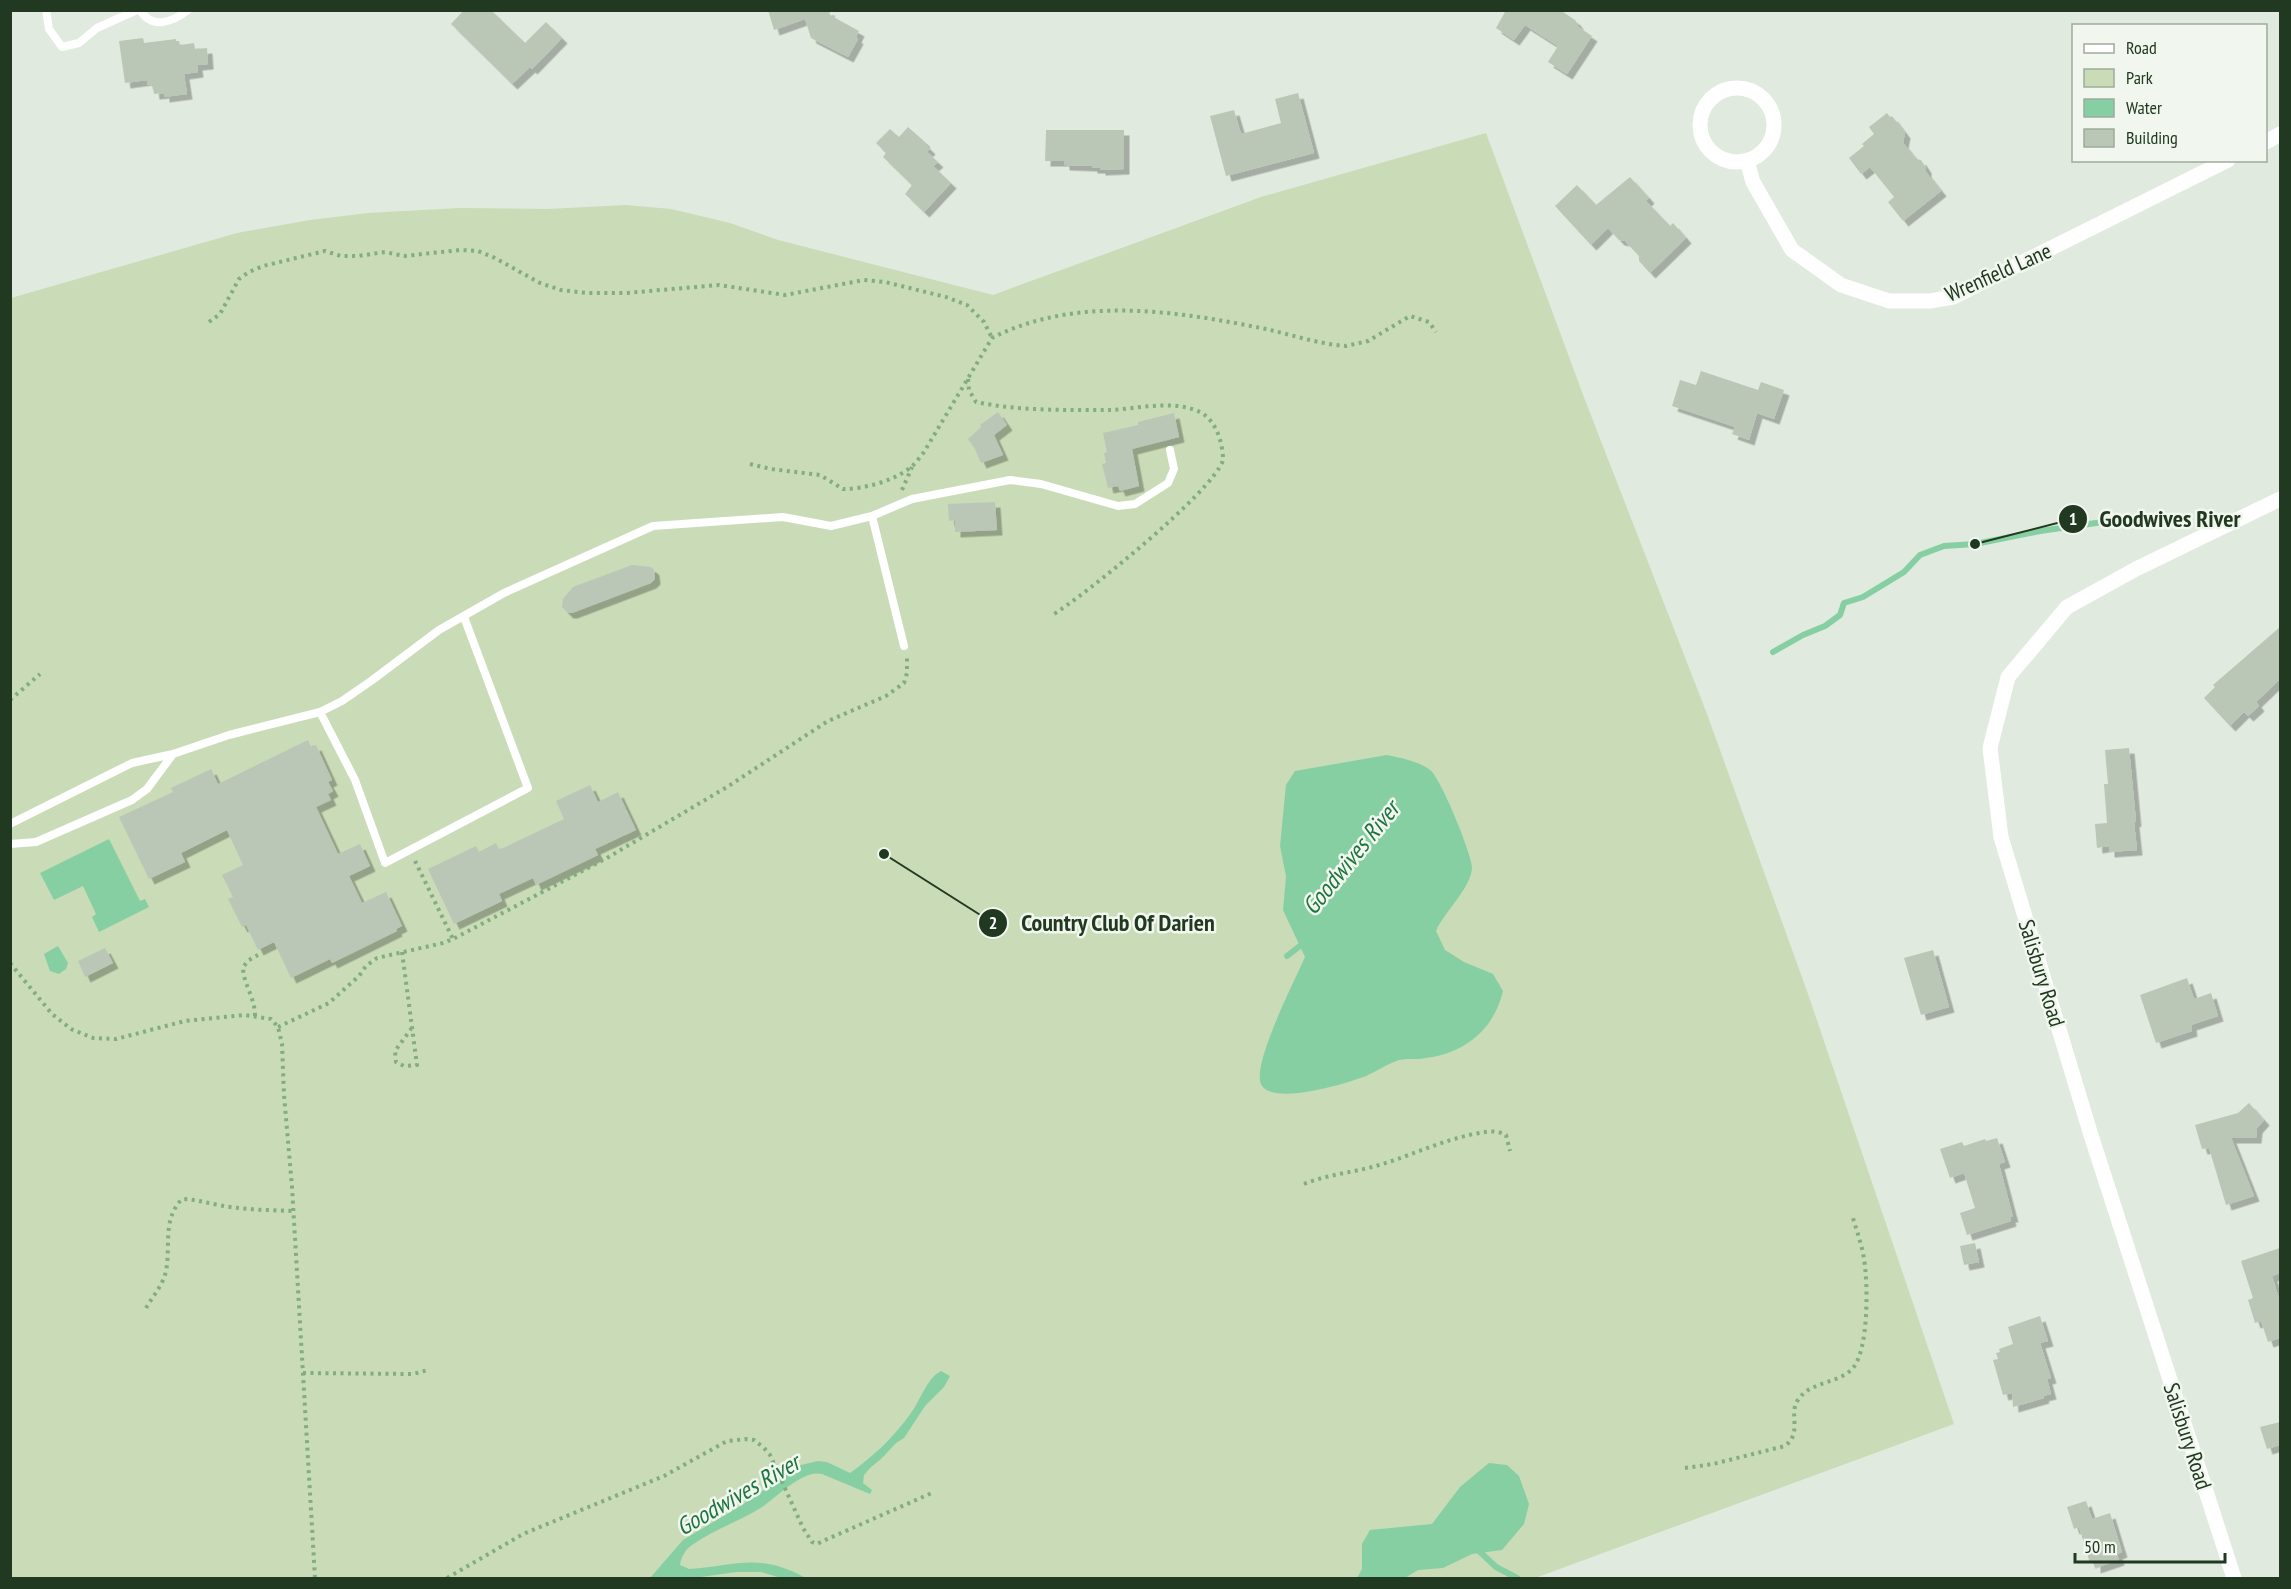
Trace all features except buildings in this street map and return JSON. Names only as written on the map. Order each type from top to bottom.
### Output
[{"type":"street","points":[[1741,87],[1754,91],[1764,99],[1772,111],[1774,125],[1772,138],[1759,155],[1747,160],[1733,162],[1719,157],[1708,148],[1701,136],[1702,110],[1715,95],[1727,89],[1741,87]]},
{"type":"street","name":"Wrenfield Lane","points":[[1747,160],[1752,182],[1792,250],[1841,285],[1889,301],[1930,301],[1953,297],[2224,162]]},
{"type":"street","name":"Salisbury Road","points":[[2234,1578],[2090,1132],[2001,837],[1990,748],[2008,677],[2067,607],[2136,568],[2280,499]]},
{"type":"lane","points":[[46,10],[49,29],[62,47],[79,43],[97,28],[139,10],[148,20],[156,23],[167,22],[182,16],[189,10]]},
{"type":"lane","points":[[10,824],[132,764],[173,754],[229,735],[320,712],[342,701],[372,681],[439,630],[504,593],[653,526],[783,517],[831,526],[872,516],[912,499],[1010,480],[1041,484],[1118,506],[1135,504],[1168,483],[1174,469],[1170,450]]},
{"type":"lane","points":[[872,516],[904,646]]},
{"type":"lane","points":[[320,712],[355,780],[385,863],[528,788],[464,617]]},
{"type":"lane","points":[[10,844],[36,842],[132,800],[147,789],[173,754]]},
{"type":"path","points":[[209,322],[220,314],[239,279],[263,266],[326,251],[341,256],[385,252],[404,256],[460,250],[478,251],[495,258],[540,283],[561,290],[587,293],[626,293],[719,285],[785,294],[864,280],[885,282],[946,297],[967,305],[984,322],[992,338]]},
{"type":"path","points":[[900,504],[903,483],[912,466],[924,452],[992,338],[1003,332],[1045,320],[1112,310],[1192,316],[1346,346],[1368,341],[1410,316],[1429,322],[1436,332]]},
{"type":"path","points":[[968,378],[969,390],[976,402],[1043,410],[1112,410],[1151,406],[1189,408],[1203,413],[1211,420],[1218,435],[1223,460],[1213,479],[1135,550],[1070,604],[1051,616]]},
{"type":"path","points":[[750,464],[820,475],[843,489],[876,484],[912,466]]},
{"type":"path","points":[[278,1027],[329,1004],[359,976],[366,966],[377,958],[443,944],[453,939],[607,858],[727,787],[828,721],[886,696],[904,683],[908,663],[904,646]]},
{"type":"path","points":[[10,700],[40,674]]},
{"type":"path","points":[[410,850],[453,939]]},
{"type":"path","points":[[402,952],[417,1065],[399,1065],[396,1062],[395,1051],[411,1029]]},
{"type":"path","points":[[255,1016],[255,1004],[243,967],[258,955]]},
{"type":"path","points":[[10,963],[52,1014],[71,1029],[93,1038],[116,1039],[201,1019],[255,1016],[271,1019],[278,1027],[282,1044],[294,1211],[315,1578]]},
{"type":"path","points":[[1304,1184],[1318,1178],[1371,1167],[1471,1134],[1489,1131],[1499,1131],[1506,1135],[1510,1151]]},
{"type":"path","points":[[146,1308],[162,1282],[166,1269],[170,1216],[174,1207],[182,1199],[246,1208],[294,1211]]},
{"type":"path","points":[[1685,1468],[1713,1464],[1785,1446],[1790,1442],[1794,1432],[1796,1402],[1802,1395],[1854,1367],[1864,1338],[1866,1320],[1864,1261],[1853,1218]]},
{"type":"path","points":[[303,1373],[413,1374],[428,1370]]},
{"type":"path","points":[[447,1578],[523,1534],[664,1476],[727,1441],[738,1438],[759,1443],[770,1455],[807,1536],[817,1544],[934,1492]]},
{"type":"green space","points":[[1486,133],[1585,400],[1707,714],[1808,994],[1954,1424],[1535,1578],[11,1578],[11,298],[237,233],[310,220],[368,213],[460,208],[547,209],[626,205],[671,209],[730,223],[778,240],[993,295],[1261,197]]},
{"type":"water","points":[[1387,755],[1415,762],[1430,770],[1448,800],[1472,867],[1468,883],[1436,931],[1445,950],[1464,962],[1493,974],[1503,991],[1501,998],[1492,1018],[1483,1030],[1467,1044],[1451,1052],[1423,1059],[1399,1060],[1366,1076],[1326,1088],[1291,1094],[1276,1093],[1265,1089],[1260,1081],[1260,1070],[1270,1037],[1305,957],[1283,910],[1286,876],[1280,846],[1286,785],[1295,771]]},
{"type":"water","points":[[109,839],[140,901],[145,899],[149,907],[99,932],[92,917],[96,914],[83,886],[54,900],[40,873]]},
{"type":"water","points":[[58,946],[68,963],[66,969],[59,974],[50,971],[44,954]]},
{"type":"water","points":[[941,1371],[950,1376],[944,1387],[925,1406],[904,1438],[864,1475],[863,1483],[872,1490],[870,1494],[822,1474],[807,1476],[790,1485],[762,1507],[692,1545],[681,1559],[680,1565],[689,1569],[760,1563],[774,1565],[806,1578],[781,1578],[761,1572],[736,1572],[694,1578],[650,1578],[683,1540],[742,1505],[797,1466],[818,1461],[827,1462],[850,1473],[891,1438],[915,1408],[931,1379]]},
{"type":"water","points":[[1489,1463],[1507,1465],[1519,1476],[1529,1504],[1524,1524],[1502,1550],[1472,1554],[1443,1568],[1418,1570],[1405,1578],[1357,1578],[1362,1569],[1362,1544],[1370,1530],[1432,1524],[1460,1487]]},
{"type":"waterway","name":"Goodwives River","points":[[1773,652],[1825,626],[1840,615],[1844,603],[1863,597],[1904,572],[1920,555],[1944,546],[1975,544],[2040,531],[2145,516],[2168,519]]},
{"type":"waterway","name":"Goodwives River","points":[[1287,956],[1305,942]]},
{"type":"waterway","points":[[1477,1549],[1496,1567],[1517,1578]]},
{"type":"place","name":"Goodwives River","points":[[1975,544]]},
{"type":"place","name":"Country Club Of Darien","points":[[884,854]]}]
